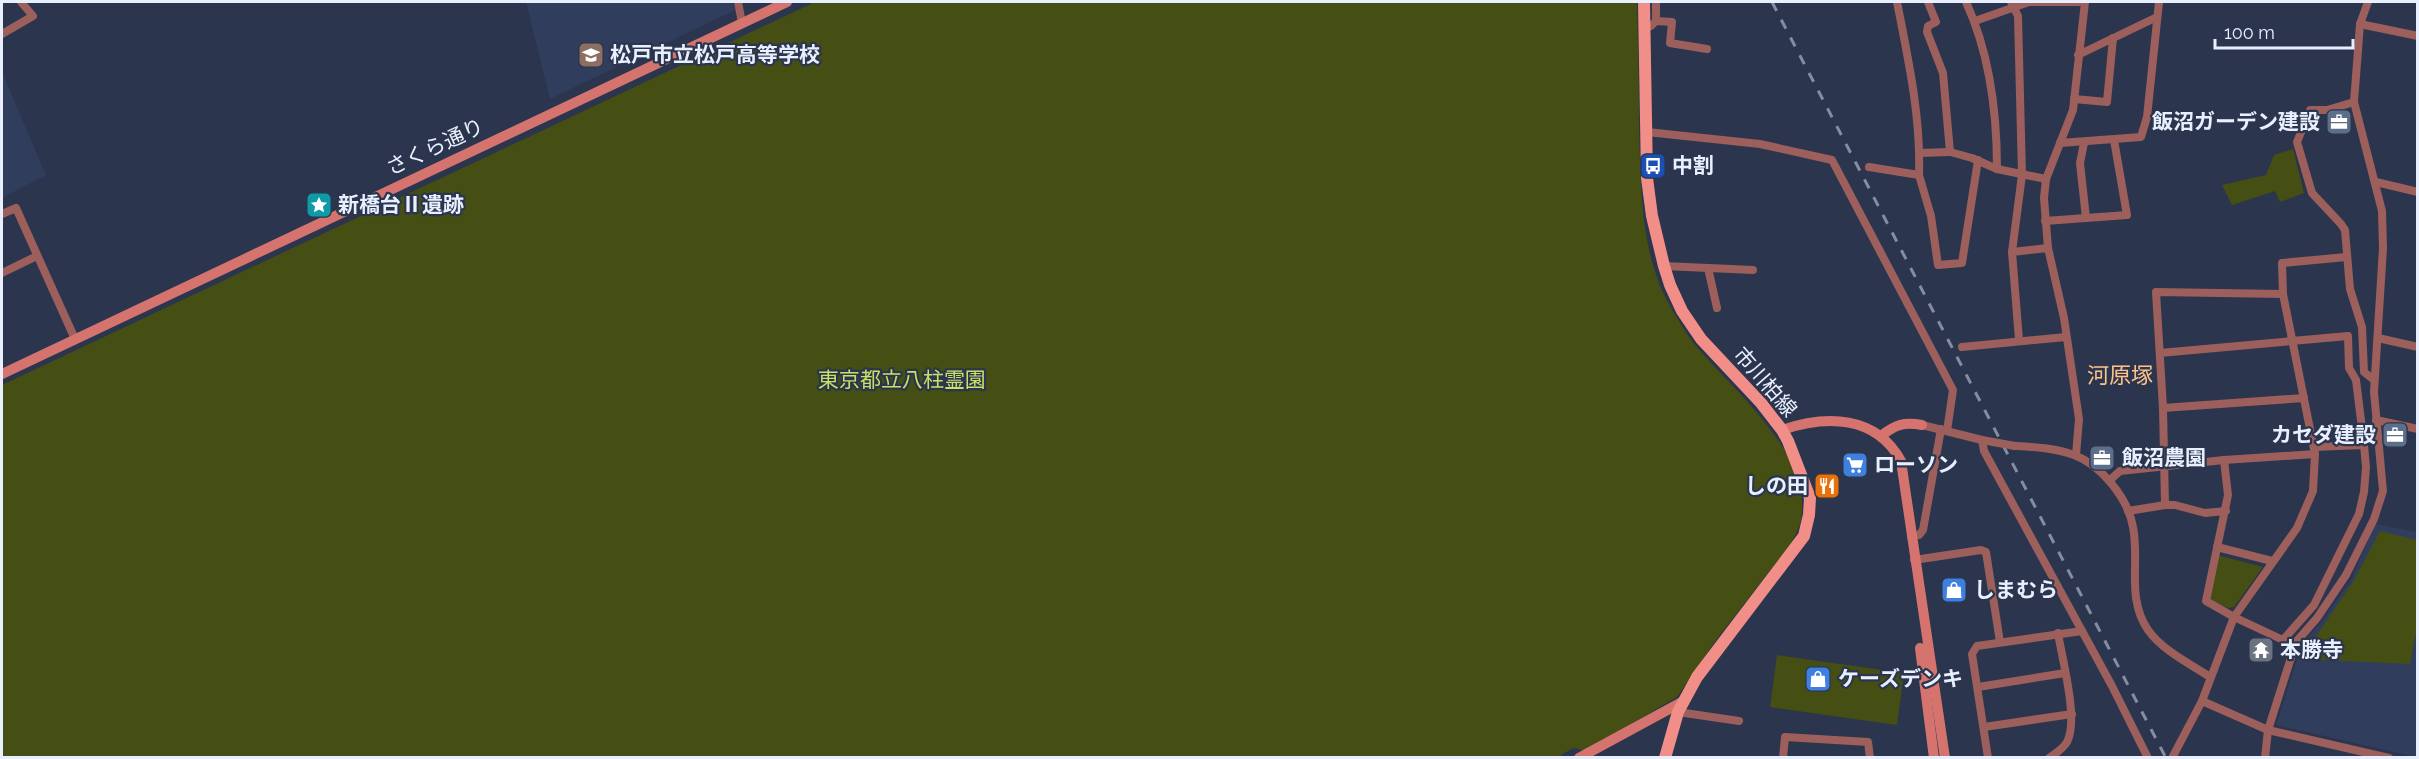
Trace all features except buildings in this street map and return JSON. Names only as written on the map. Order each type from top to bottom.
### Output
[{"type":"main road","name":"市川柏線","points":[[1644,2],[1650,24],[1647,178],[1652,216],[1670,285],[1682,311],[1701,339],[1782,430],[1797,460],[1810,498],[1804,536],[1703,669],[1680,707],[1665,758]]},
{"type":"street","points":[[2,34],[33,16],[21,2]]},
{"type":"street","points":[[738,2],[742,23]]},
{"type":"street","name":"さくら通り","points":[[2,374],[786,2]]},
{"type":"street","points":[[1656,2],[1650,24],[1672,22],[1670,43],[1707,49]]},
{"type":"street","points":[[1897,2],[1916,105],[1920,153],[1919,174],[1931,216],[1938,265],[1962,263],[1978,160]]},
{"type":"street","points":[[1928,2],[1936,22],[1928,26],[1927,32],[1943,73],[1950,152]]},
{"type":"street","points":[[1966,2],[1975,21],[1988,67],[1997,130],[1997,169]]},
{"type":"street","points":[[1975,21],[2012,4],[2079,2]]},
{"type":"street","points":[[2076,455],[2079,419],[2045,221],[2046,179],[2073,110],[2085,2]]},
{"type":"street","points":[[2060,143],[2142,137],[2150,96],[2159,2]]},
{"type":"street","points":[[2265,758],[2268,730],[2296,642],[2317,618],[2346,575],[2374,519],[2383,491],[2374,380],[2383,248],[2382,211],[2354,102],[2360,24],[2367,2]]},
{"type":"street","points":[[2012,4],[2018,16],[2022,175],[2012,252],[2019,340]]},
{"type":"street","points":[[2078,54],[2157,17]]},
{"type":"street","points":[[2360,24],[2418,36]]},
{"type":"street","points":[[2074,99],[2107,102],[2113,38]]},
{"type":"street","points":[[2354,102],[2327,110],[2310,110],[2297,142],[2312,194],[2345,230],[2350,289],[2362,327],[2364,372],[2374,380]]},
{"type":"street","points":[[1647,132],[1761,144],[1832,160],[1953,390],[1923,530],[1919,535],[1911,536]]},
{"type":"street","points":[[2045,221],[2127,215],[2114,140]]},
{"type":"street","points":[[2084,143],[2080,163],[2086,218]]},
{"type":"street","points":[[1920,153],[1950,152],[1978,160],[1997,169],[2046,179]]},
{"type":"street","points":[[1869,167],[1919,174]]},
{"type":"street","points":[[2376,182],[2418,192]]},
{"type":"street","points":[[2,214],[16,208],[75,339]]},
{"type":"street","points":[[2012,252],[2048,248]]},
{"type":"street","points":[[2,273],[38,256]]},
{"type":"street","points":[[2172,758],[2202,701],[2234,618],[2297,528],[2313,491],[2315,451],[2283,294],[2282,263],[2346,257]]},
{"type":"street","points":[[1664,266],[1753,270]]},
{"type":"street","points":[[1708,268],[1717,308]]},
{"type":"street","points":[[2165,505],[2163,408],[2156,292],[2283,294]]},
{"type":"street","points":[[1962,347],[2066,336]]},
{"type":"street","points":[[2160,353],[2348,336],[2349,368],[2356,380],[2364,445],[2366,467],[2364,492],[2359,514],[2314,605],[2283,640],[2234,618],[2206,601],[2226,511],[2228,495],[2224,460]]},
{"type":"street","points":[[2378,338],[2418,347]]},
{"type":"street","points":[[2163,408],[2304,398]]},
{"type":"street","points":[[2376,420],[2418,429]]},
{"type":"street","points":[[1782,430],[1806,423],[1848,421],[1863,425],[1881,436],[1896,451],[1901,461],[1945,758]]},
{"type":"street","points":[[1881,436],[1898,424],[1906,422],[1982,440],[2015,446],[2049,448],[2076,455],[2110,480],[2128,511],[2133,527],[2135,600],[2147,628],[2163,646],[2210,677]]},
{"type":"street","points":[[1881,436],[1894,462],[1897,474],[1934,758]]},
{"type":"street","points":[[1982,440],[1984,451],[2148,758]]},
{"type":"street","points":[[2110,480],[2120,471],[2364,445]]},
{"type":"street","points":[[2128,511],[2175,505],[2205,513],[2226,511]]},
{"type":"street","points":[[2217,547],[2272,561]]},
{"type":"street","points":[[1914,560],[1981,550],[1986,552],[2000,642]]},
{"type":"street","points":[[1988,758],[1972,654],[1974,649],[1977,646],[2000,642],[2082,631]]},
{"type":"street","points":[[2049,758],[2067,741],[2072,724],[2058,633]]},
{"type":"street","points":[[1978,687],[2065,673]]},
{"type":"street","points":[[2202,701],[2268,730],[2389,758]]},
{"type":"street","points":[[1579,758],[1680,707],[1739,721]]},
{"type":"street","points":[[1984,727],[2072,714]]},
{"type":"street","points":[[1783,758],[1785,737],[1868,742],[1870,758]]},
{"type":"shaded area","name":"松戸市立松戸高等学校","points":[[526,2],[733,2],[735,10],[550,99]]},
{"type":"shaded area","points":[[2,72],[46,175],[2,198]]},
{"type":"shaded area","points":[[2375,524],[2417,532],[2416,757],[2276,725],[2302,644],[2323,620],[2352,578]]},
{"type":"green space","name":"東京都立八柱霊園","points":[[815,2],[1637,2],[1642,197],[1653,264],[1660,286],[1689,337],[1761,417],[1791,463],[1800,487],[1802,512],[1794,538],[1716,640],[1677,697],[1585,751],[1574,748],[1562,754],[1561,757],[2,757],[2,385]]},
{"type":"green space","points":[[2293,149],[2304,193],[2280,202],[2275,191],[2232,205],[2222,185],[2266,175],[2274,155]]},
{"type":"green space","points":[[2380,531],[2417,540],[2417,627],[2410,664],[2301,659],[2354,580]]},
{"type":"green space","points":[[2217,555],[2263,567],[2234,607],[2228,608],[2210,599]]},
{"type":"green space","points":[[1777,655],[1904,673],[1897,725],[1770,707]]},
{"type":"railway","points":[[1772,2],[2166,758]]},
{"type":"place","name":"松戸市立松戸高等学校","points":[[591,55]]},
{"type":"place","name":"飯沼ガーデン建設","points":[[2339,122]]},
{"type":"place","name":"中割","points":[[1653,166]]},
{"type":"place","name":"新橋台Ⅱ遺跡","points":[[319,205]]},
{"type":"place","name":"カセダ建設","points":[[2395,435]]},
{"type":"place","name":"飯沼農園","points":[[2102,458]]},
{"type":"place","name":"ローソン","points":[[1855,465]]},
{"type":"place","name":"しの田","points":[[1827,486]]},
{"type":"place","name":"しまむら","points":[[1954,590]]},
{"type":"place","name":"本勝寺","points":[[2261,650]]},
{"type":"place","name":"ケーズデンキ","points":[[1818,679]]},
{"type":"district","name":"河原塚","points":[[2120,375]]}]
